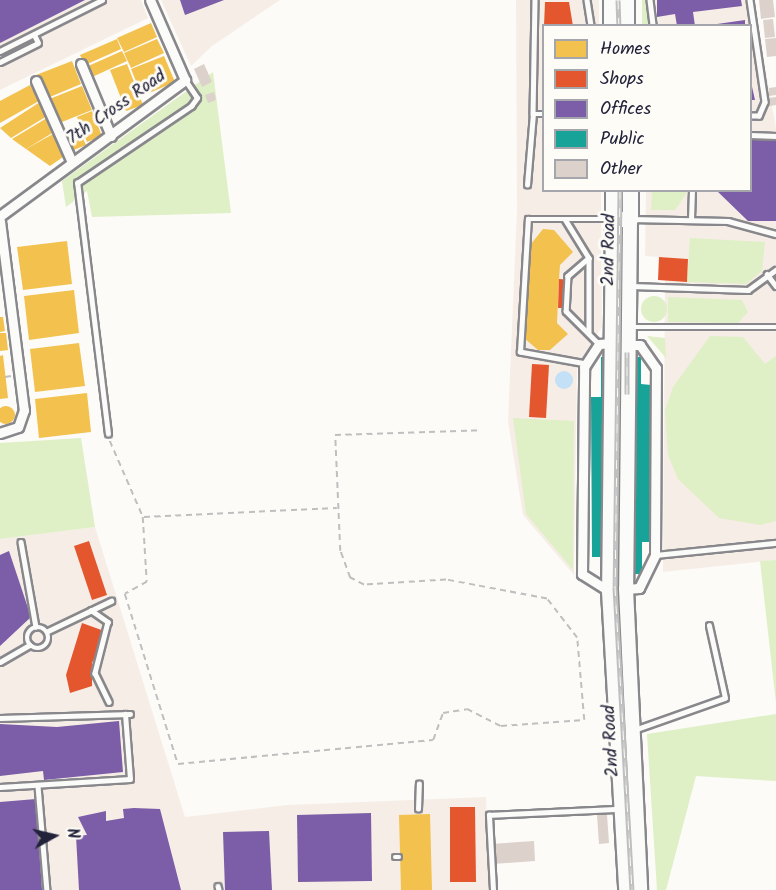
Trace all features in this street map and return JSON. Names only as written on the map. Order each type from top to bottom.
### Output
[{"type":"main road","points":[[611,0],[611,24]]},
{"type":"main road","points":[[626,0],[626,24]]},
{"type":"main road","name":"2nd Road","points":[[613,192],[605,343],[609,591],[626,890]]},
{"type":"main road","name":"2nd Road","points":[[630,192],[626,589],[630,731],[640,890]]},
{"type":"main road","points":[[613,219],[630,219]]},
{"type":"street","name":"7th Cross Road","points":[[0,433],[21,424],[24,401],[0,218],[71,160],[111,136],[185,80],[150,0]]},
{"type":"street","points":[[81,64],[111,136]]},
{"type":"street","points":[[36,81],[71,160]]},
{"type":"street","points":[[605,343],[586,364],[582,574],[609,591]]},
{"type":"street","points":[[626,589],[639,588],[655,555],[656,368],[640,345],[628,345]]},
{"type":"lane","points":[[0,51],[102,0]]},
{"type":"lane","points":[[527,185],[533,114],[535,0]]},
{"type":"lane","points":[[587,0],[591,24]]},
{"type":"lane","points":[[650,0],[653,24]]},
{"type":"lane","points":[[750,0],[765,102],[759,116],[752,116]]},
{"type":"lane","points":[[0,62],[38,43],[34,35]]},
{"type":"lane","points":[[108,434],[76,183],[191,106],[197,98],[185,80]]},
{"type":"lane","points":[[533,114],[542,114]]},
{"type":"lane","points":[[752,135],[776,136]]},
{"type":"lane","points":[[691,219],[692,192]]},
{"type":"lane","points":[[586,364],[520,352],[528,219],[613,219]]},
{"type":"lane","points":[[566,219],[589,258],[589,332]]},
{"type":"lane","points":[[630,219],[728,220],[776,234]]},
{"type":"lane","points":[[589,258],[568,276],[566,311],[605,343]]},
{"type":"lane","points":[[629,286],[747,290],[767,274],[776,270]]},
{"type":"lane","points":[[767,274],[776,286]]},
{"type":"lane","points":[[628,327],[776,327]]},
{"type":"lane","points":[[21,542],[36,627]]},
{"type":"lane","points":[[655,555],[776,543]]},
{"type":"lane","points":[[36,627],[48,631],[111,601]]},
{"type":"lane","points":[[91,610],[108,622],[95,673],[109,702]]},
{"type":"lane","points":[[630,731],[725,698],[710,626]]},
{"type":"lane","points":[[30,645],[27,636],[36,627]]},
{"type":"lane","points":[[0,662],[30,645],[45,647],[48,631]]},
{"type":"lane","points":[[0,718],[128,714],[130,779],[0,787]]},
{"type":"lane","points":[[418,784],[418,809]]},
{"type":"lane","points":[[38,786],[47,890]]},
{"type":"lane","points":[[493,890],[489,816],[621,809]]},
{"type":"path","points":[[108,434],[143,517],[147,582],[125,594],[178,764],[433,740],[443,713],[467,709],[501,726],[584,720],[577,638],[547,599],[446,580],[364,585],[350,578],[340,551],[335,435],[482,430]]},
{"type":"path","points":[[143,517],[338,508]]},
{"type":"shaded area","points":[[0,0],[141,0],[148,18],[0,90]]},
{"type":"shaded area","points":[[161,0],[280,0],[212,46],[191,66]]},
{"type":"shaded area","points":[[516,0],[599,0],[599,24],[542,24],[542,192],[601,192],[602,327],[577,365],[574,575],[523,515],[508,422],[517,209]]},
{"type":"shaded area","points":[[642,0],[753,0],[776,128],[776,560],[663,572],[665,280],[687,281],[688,259],[645,256],[646,192],[752,192],[752,24],[642,24]]},
{"type":"shaded area","points":[[95,527],[185,817],[287,805],[486,797],[489,890],[0,890],[0,539]]},
{"type":"green space","points":[[642,0],[648,0],[649,24],[642,24]]},
{"type":"green space","points":[[213,72],[231,213],[92,217],[87,191],[66,207],[62,181]]},
{"type":"green space","points":[[652,192],[687,192],[675,210],[651,210]]},
{"type":"green space","points":[[690,238],[765,242],[762,271],[746,284],[687,282]]},
{"type":"green space","points":[[654,296],[663,300],[667,309],[663,318],[654,322],[645,318],[641,309],[645,300]]},
{"type":"green space","points":[[668,297],[742,300],[748,312],[738,323],[668,322]]},
{"type":"green space","points":[[647,336],[665,338],[666,358]]},
{"type":"green space","points":[[710,336],[743,337],[765,364],[776,356],[776,521],[760,525],[719,518],[678,479],[668,455],[665,410],[673,387]]},
{"type":"green space","points":[[513,418],[574,421],[573,570],[526,514]]},
{"type":"green space","points":[[81,438],[95,527],[0,539],[0,443]]},
{"type":"green space","points":[[776,560],[776,703],[760,561]]},
{"type":"green space","points":[[776,714],[776,781],[696,776],[666,890],[657,890],[647,734]]},
{"type":"water","points":[[560,371],[568,371],[573,376],[571,387],[560,389],[555,384],[555,376]]},
{"type":"building: Homes","points":[[151,23],[157,37],[124,52],[117,38]]},
{"type":"building: Homes","points":[[117,39],[121,49],[85,65],[80,55]]},
{"type":"building: Homes","points":[[157,39],[164,53],[131,68],[124,53]]},
{"type":"building: Homes","points":[[122,51],[127,61],[90,78],[86,67]]},
{"type":"building: Homes","points":[[164,56],[175,82],[142,96],[131,69]]},
{"type":"building: Homes","points":[[72,61],[81,84],[45,99],[36,75]]},
{"type":"building: Homes","points":[[127,64],[143,105],[126,111],[110,70]]},
{"type":"building: Homes","points":[[30,85],[39,101],[0,123],[0,101]]},
{"type":"building: Homes","points":[[82,86],[92,110],[57,124],[47,100]]},
{"type":"building: Homes","points":[[40,102],[47,116],[11,138],[0,128]]},
{"type":"building: Homes","points":[[92,111],[102,136],[87,142],[77,117]]},
{"type":"building: Homes","points":[[47,118],[54,132],[26,149],[12,139]]},
{"type":"building: Homes","points":[[79,130],[86,145],[69,152],[62,137]]},
{"type":"building: Homes","points":[[53,134],[63,157],[50,166],[26,149]]},
{"type":"building: Homes","points":[[543,229],[554,230],[573,252],[560,265],[559,279],[557,323],[568,334],[550,350],[538,350],[524,338],[531,244]]},
{"type":"building: Homes","points":[[67,241],[72,284],[23,290],[17,247]]},
{"type":"building: Homes","points":[[74,290],[79,333],[29,340],[24,296]]},
{"type":"building: Homes","points":[[0,317],[3,317],[5,331],[0,332]]},
{"type":"building: Homes","points":[[0,333],[6,333],[8,350],[0,351]]},
{"type":"building: Homes","points":[[79,343],[85,386],[35,392],[30,349]]},
{"type":"building: Homes","points":[[3,355],[8,398],[0,399],[0,356]]},
{"type":"building: Homes","points":[[87,393],[91,432],[39,438],[35,399]]},
{"type":"building: Homes","points":[[2,407],[10,407],[14,411],[14,419],[10,423],[2,423],[-1,420],[-1,410]]},
{"type":"building: Homes","points":[[430,814],[432,890],[401,890],[399,815]]},
{"type":"building: Shops","points":[[545,2],[569,2],[573,24],[544,24]]},
{"type":"building: Shops","points":[[659,257],[688,259],[687,282],[658,280]]},
{"type":"building: Shops","points":[[559,279],[571,280],[570,308],[558,308]]},
{"type":"building: Shops","points":[[532,364],[549,365],[546,418],[529,417]]},
{"type":"building: Shops","points":[[89,541],[107,595],[92,600],[74,546]]},
{"type":"building: Shops","points":[[82,623],[107,632],[92,663],[92,686],[70,693],[66,675]]},
{"type":"building: Shops","points":[[450,807],[475,807],[476,882],[450,882]]},
{"type":"building: Offices","points":[[0,0],[85,0],[0,43]]},
{"type":"building: Offices","points":[[180,0],[224,0],[185,15]]},
{"type":"building: Offices","points":[[657,0],[741,0],[742,6],[693,12],[695,24],[677,24],[675,14],[657,17]]},
{"type":"building: Offices","points":[[745,20],[745,24],[717,24]]},
{"type":"building: Offices","points":[[752,138],[776,139],[776,221],[748,221],[718,192],[752,192]]},
{"type":"building: Offices","points":[[9,551],[31,617],[0,646],[0,555]]},
{"type":"building: Offices","points":[[119,721],[123,772],[44,780],[43,771],[0,776],[0,724],[57,727]]},
{"type":"building: Offices","points":[[36,799],[42,890],[0,890],[0,802]]},
{"type":"building: Offices","points":[[123,809],[160,809],[181,890],[79,890],[76,836],[87,835],[78,817],[106,811],[106,821],[124,818]]},
{"type":"building: Offices","points":[[371,813],[372,881],[298,882],[297,815]]},
{"type":"building: Offices","points":[[269,831],[272,890],[225,890],[223,832]]},
{"type":"building: Public","points":[[601,357],[641,357],[641,384],[651,385],[652,542],[642,542],[642,574],[601,574],[601,557],[592,557],[591,397],[601,397]]},
{"type":"building: Other","points":[[759,0],[773,0],[775,17],[761,19]]},
{"type":"building: Other","points":[[773,19],[775,37],[765,38],[763,20]]},
{"type":"building: Other","points":[[776,38],[776,56],[767,57],[765,39]]},
{"type":"building: Other","points":[[204,64],[212,82],[202,87],[194,69]]},
{"type":"building: Other","points":[[776,87],[776,95],[769,96],[769,88]]},
{"type":"building: Other","points":[[214,92],[216,100],[208,103],[205,95]]},
{"type":"building: Other","points":[[776,97],[776,105],[770,106],[769,98]]},
{"type":"building: Other","points":[[597,815],[607,815],[609,843],[599,844]]},
{"type":"building: Other","points":[[534,841],[535,861],[493,864],[491,844]]},
{"type":"railway","points":[[618,0],[619,24]]},
{"type":"railway","points":[[620,192],[615,587],[632,890]]},
{"type":"railway","points":[[627,352],[627,394]]}]
